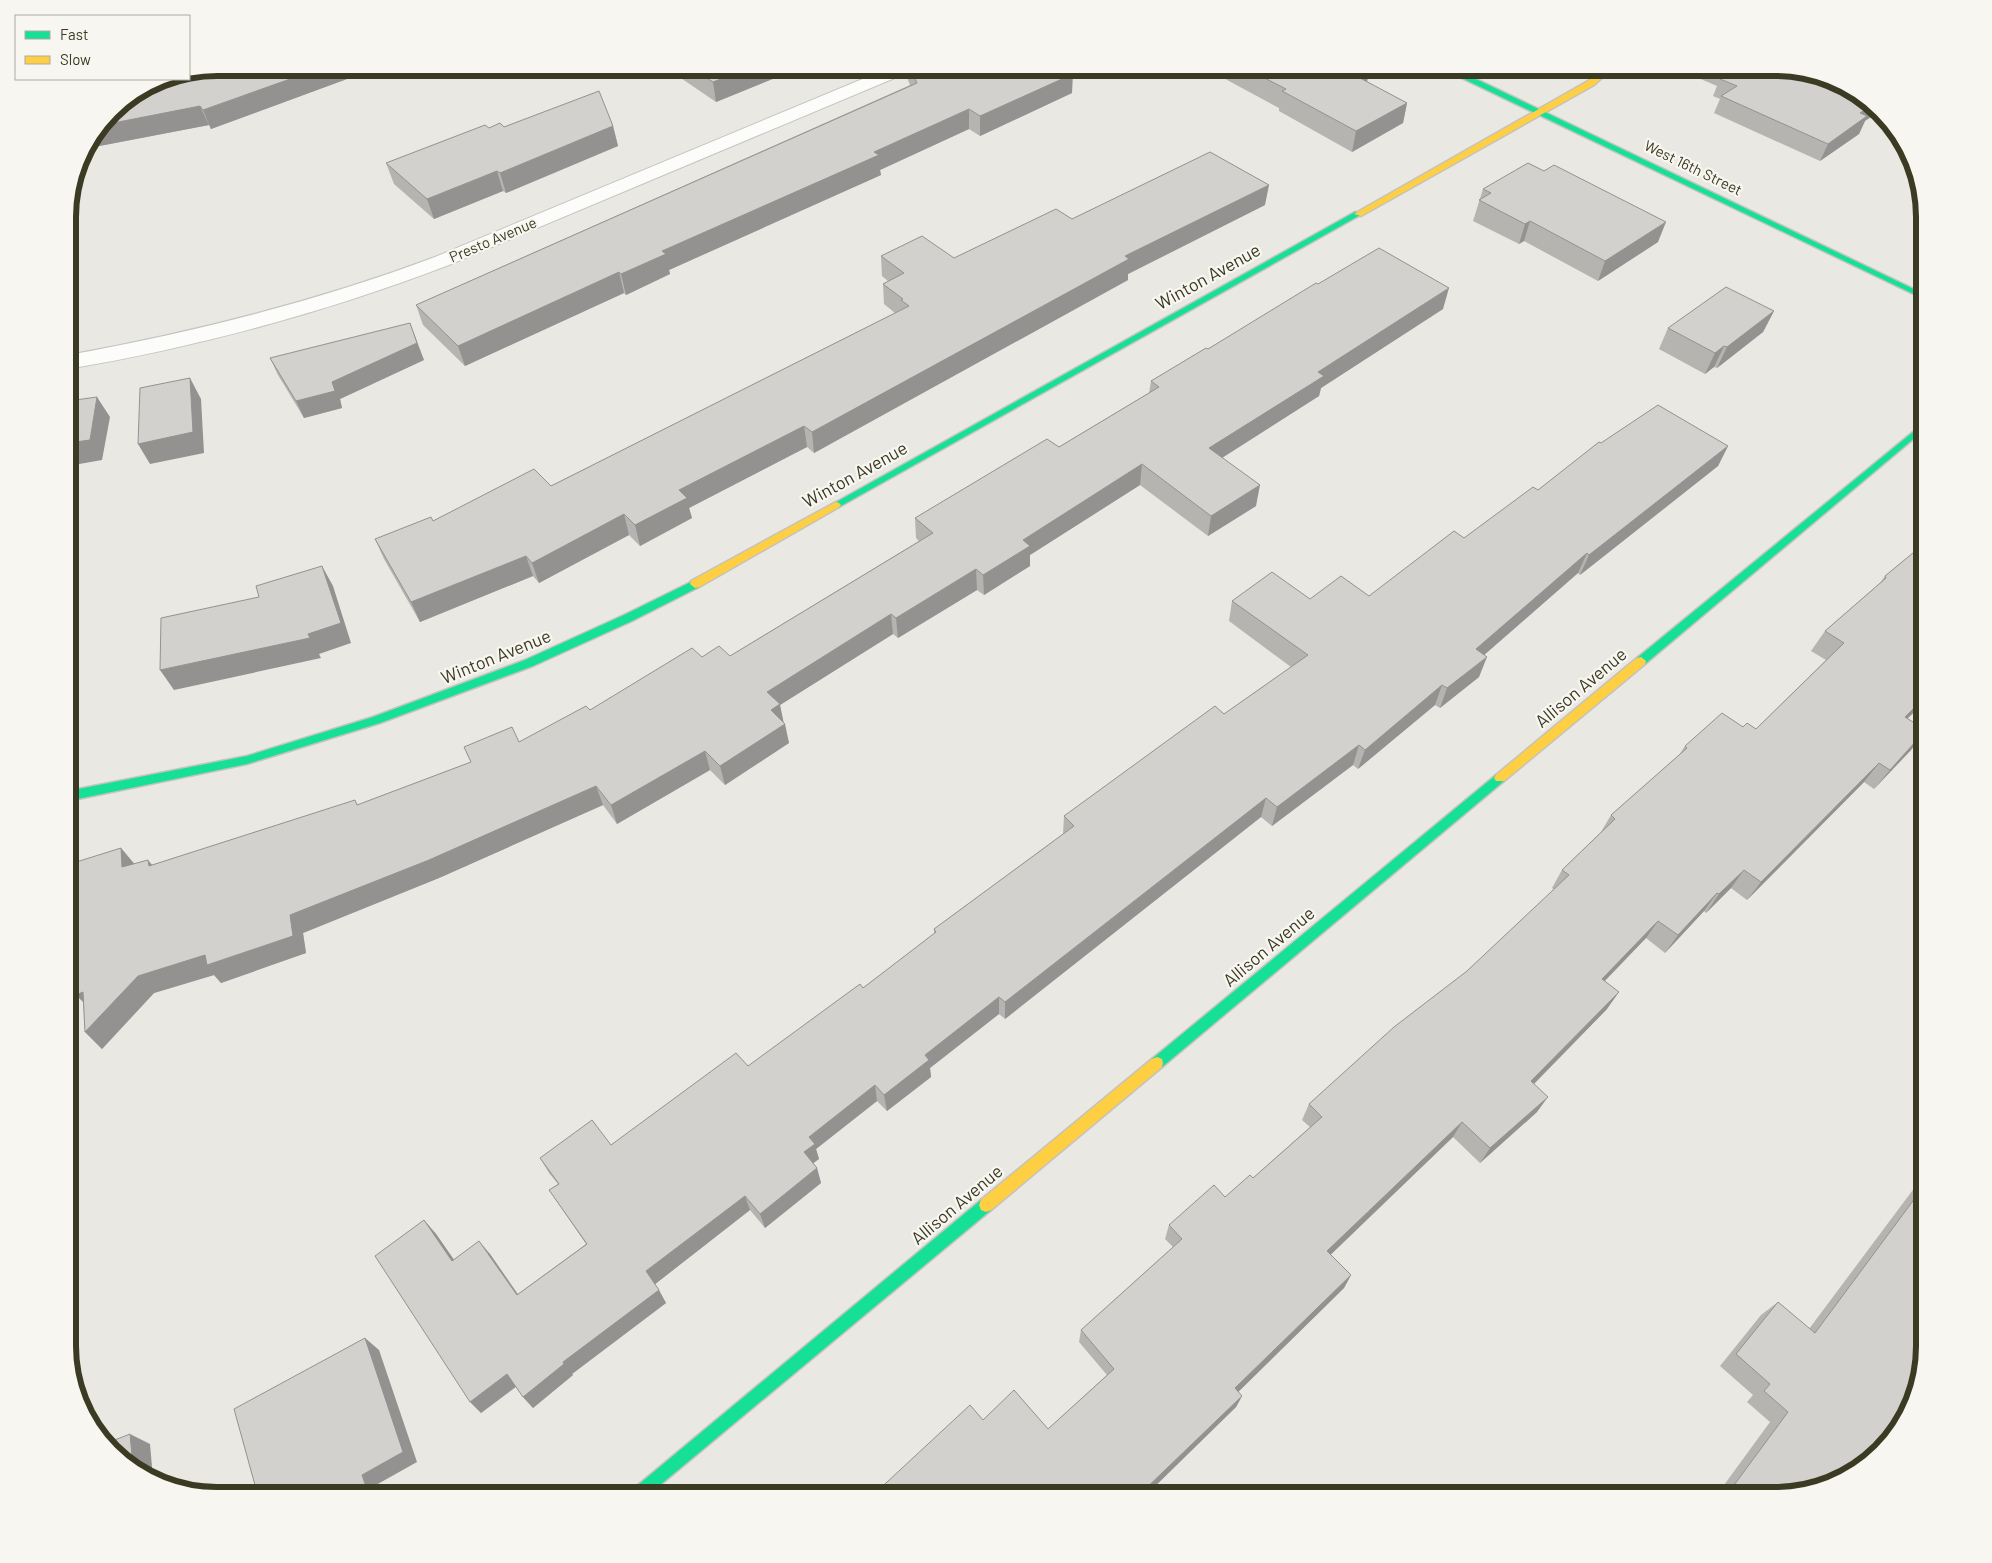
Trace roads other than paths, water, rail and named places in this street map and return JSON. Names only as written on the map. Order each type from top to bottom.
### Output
[{"type":"street","name":"West 16th Street","points":[[1465,76],[1916,293]]},
{"type":"street","name":"Winton Avenue","points":[[77,794],[181,774],[280,750],[414,708],[509,672],[573,645],[677,594],[1541,112],[1591,83],[1599,76]]},
{"type":"street","name":"Presto Avenue","points":[[77,360],[144,349],[222,332],[300,311],[392,281],[442,262],[882,77]]},
{"type":"street","name":"Allison Avenue","points":[[648,1487],[1916,433]]}]
